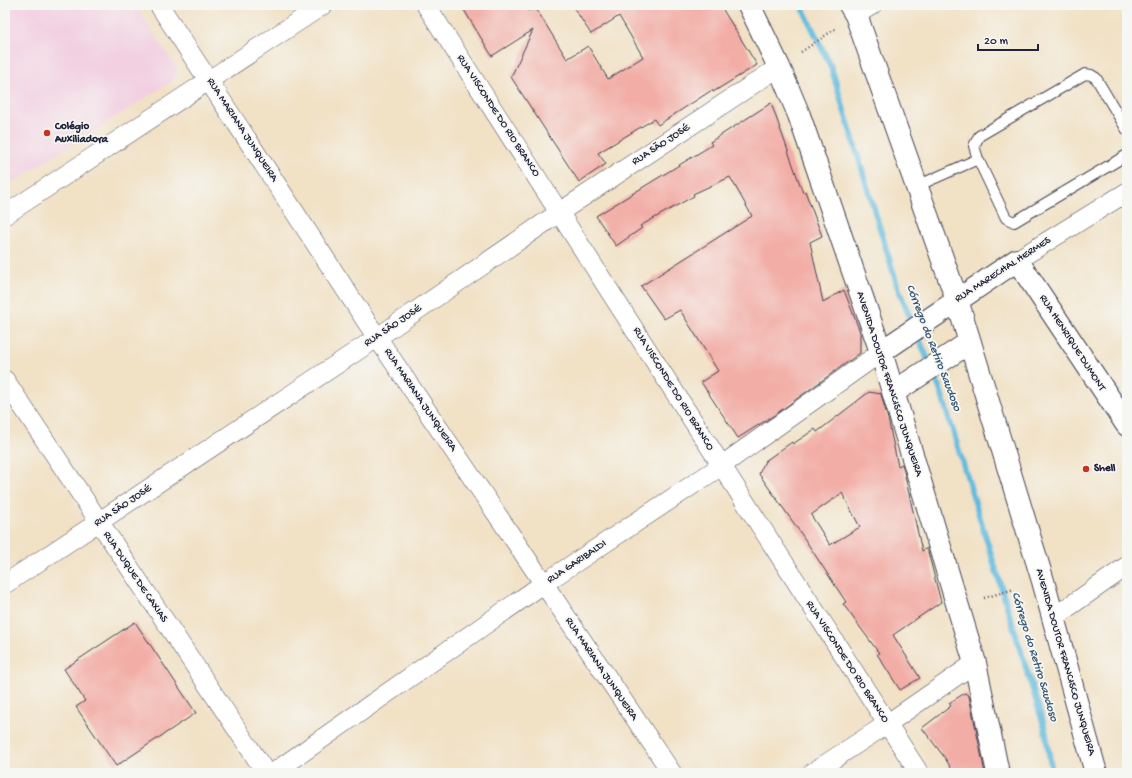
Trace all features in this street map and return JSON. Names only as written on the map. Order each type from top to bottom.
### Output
[{"type":"main road","name":"AVENIDA DOUTOR FRANCISCO JUNQUEIRA","points":[[748,5],[780,67],[881,352],[975,663],[998,773]]},
{"type":"main road","name":"AVENIDA DOUTOR FRANCISCO JUNQUEIRA","points":[[859,8],[917,186],[957,300],[962,348],[1054,617],[1096,773]]},
{"type":"main road","name":"RUA MARECHAL HERMES","points":[[881,352],[1017,260]]},
{"type":"main road","name":"RUA HENRIQUE DUMONT","points":[[1017,260],[1127,426]]},
{"type":"main road","points":[[894,392],[962,348]]},
{"type":"street","name":"RUA MARIANA JUNQUEIRA","points":[[159,5],[378,337],[543,584],[672,773]]},
{"type":"street","points":[[5,216],[209,79],[323,5]]},
{"type":"street","name":"RUA VISCONDE DO RIO BRANCO","points":[[426,5],[919,773]]},
{"type":"street","name":"RUA SÃO JOSÉ","points":[[5,584],[378,337],[560,212],[780,67]]},
{"type":"street","name":"RUA MARECHAL HERMES","points":[[1017,260],[1127,192]]},
{"type":"street","name":"RUA GARIBALDI","points":[[273,773],[543,584],[721,466],[881,352]]},
{"type":"street","name":"RUA DUQUE DE CAXIAS","points":[[5,380],[266,773]]},
{"type":"street","points":[[1054,617],[1127,566]]},
{"type":"street","points":[[812,773],[887,724],[975,663]]},
{"type":"lane","points":[[1127,130],[1096,78],[1085,74],[979,136],[974,146],[978,159],[1006,218],[1014,222],[1127,155]]},
{"type":"lane","points":[[917,186],[978,159]]},
{"type":"path","points":[[801,52],[835,29]]},
{"type":"path","points":[[984,598],[1014,589]]},
{"type":"shaded area","name":"Colégio Auxiliadora","points":[[5,5],[135,5],[177,69],[175,79],[5,187]]},
{"type":"building","points":[[461,5],[525,5],[528,11],[535,7],[567,59],[588,46],[608,79],[643,57],[619,16],[591,34],[572,5],[720,5],[757,65],[713,92],[712,90],[658,125],[654,119],[598,153],[606,164],[579,182],[511,77],[533,30],[492,56]]},
{"type":"building","points":[[771,103],[803,193],[805,191],[822,236],[810,242],[823,302],[844,290],[860,332],[860,353],[776,414],[738,438],[701,382],[718,371],[680,310],[664,319],[641,286],[752,216],[730,177],[693,194],[694,196],[640,226],[642,228],[616,246],[596,216],[712,145],[710,142]]},
{"type":"building","points":[[869,392],[881,394],[898,466],[902,464],[903,467],[922,551],[927,548],[941,602],[893,635],[920,678],[900,690],[877,654],[879,653],[843,604],[846,602],[798,529],[759,474],[765,461],[792,442],[793,444],[815,429],[817,432]],"holes":[[[842,493],[860,527],[830,545],[811,515]]]},
{"type":"building","points":[[135,622],[196,713],[116,766],[76,707],[85,701],[64,669]]},
{"type":"building","points":[[965,693],[969,696],[985,773],[954,773],[945,758],[922,728],[951,706],[949,703]]},
{"type":"waterway","name":"Córrego do Retiro Saudoso","points":[[801,5],[831,67],[898,288],[940,389],[1045,729],[1052,773]]},
{"type":"place","name":"Colégio Auxiliadora","points":[[47,133]]},
{"type":"place","name":"Shell","points":[[1086,469]]}]
